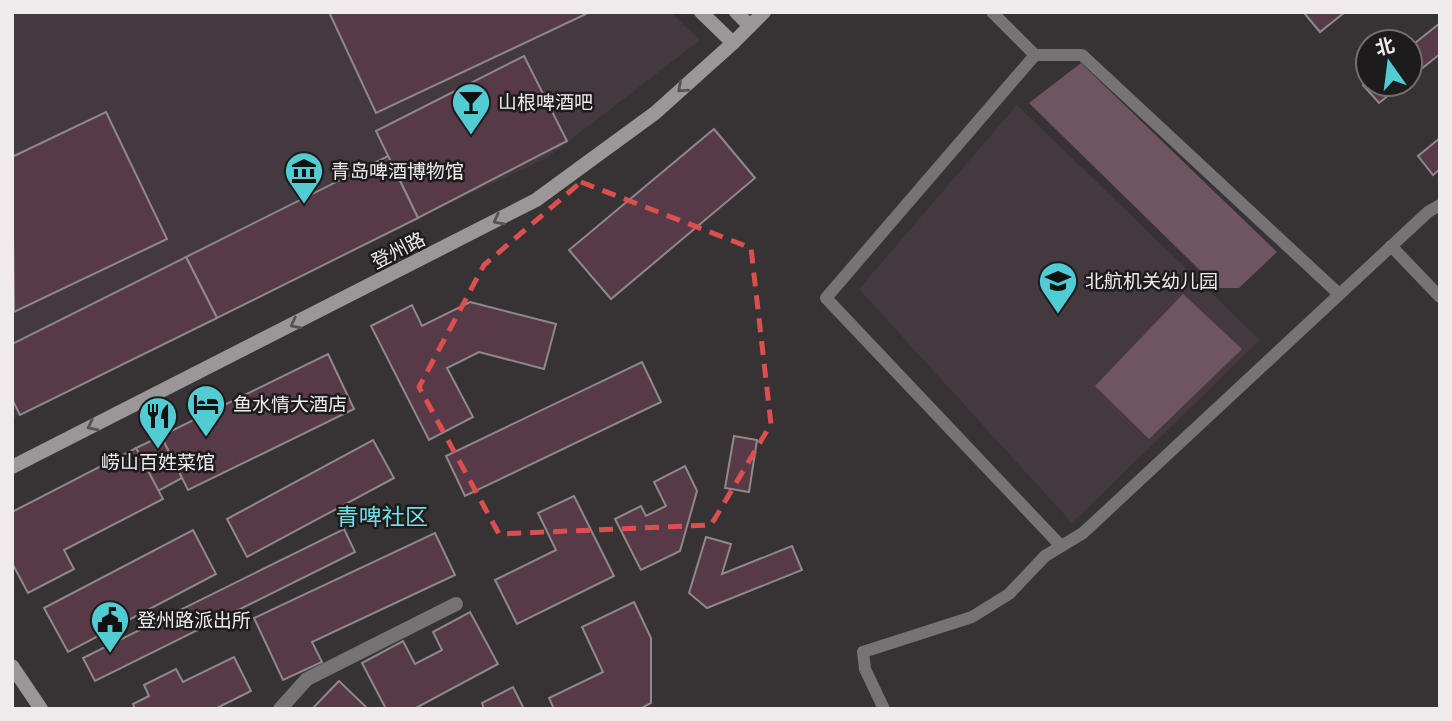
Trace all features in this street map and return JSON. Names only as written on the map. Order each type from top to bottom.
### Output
[{"type":"main road","points":[[701,12],[733,43]]},
{"type":"main road","points":[[736,12],[750,26]]},
{"type":"main road","name":"登州路","points":[[12,467],[536,200],[655,113],[764,12]]},
{"type":"main road","points":[[12,666],[41,709]]},
{"type":"street","points":[[280,709],[307,678],[456,604]]},
{"type":"lane","points":[[992,12],[1035,55],[1082,55],[1339,294]]},
{"type":"lane","points":[[1035,55],[826,298],[1061,547]]},
{"type":"lane","points":[[884,709],[865,669],[863,652],[972,617],[1009,594],[1045,556],[1083,534],[1391,246],[1428,212],[1440,205]]},
{"type":"lane","points":[[1391,246],[1440,297]]},
{"type":"highlighted area","points":[[581,182],[751,248],[771,424],[711,525],[499,534],[419,387],[484,265]]},
{"type":"shaded area","points":[[12,12],[670,12],[700,40],[547,158],[418,218],[12,419]]},
{"type":"shaded area","points":[[1081,63],[1277,252],[1239,288],[1218,288],[1029,103]]},
{"type":"shaded area","name":"北航机关幼儿园","points":[[1017,105],[1260,340],[1072,523],[859,289]]},
{"type":"shaded area","points":[[1183,294],[1242,349],[1149,439],[1095,386]]},
{"type":"building","points":[[329,12],[585,12],[586,14],[376,113]]},
{"type":"building","points":[[1306,12],[1345,12],[1320,32]]},
{"type":"building","points":[[1440,23],[1440,54],[1424,67],[1424,36]]},
{"type":"building","name":"山根啤酒吧","points":[[524,56],[567,141],[418,218],[376,131]]},
{"type":"building","points":[[106,112],[167,239],[14,312],[12,157]]},
{"type":"building","points":[[714,129],[755,178],[611,299],[569,250]]},
{"type":"building","points":[[1440,138],[1440,169],[1433,175],[1418,156]]},
{"type":"building","points":[[388,156],[418,218],[217,318],[186,257]]},
{"type":"building","points":[[186,257],[217,318],[20,415],[12,399],[12,344]]},
{"type":"building","points":[[470,302],[556,324],[544,369],[479,352],[447,368],[473,417],[429,440],[371,326],[412,305],[422,326]]},
{"type":"building","points":[[328,354],[354,409],[188,490],[161,436]]},
{"type":"building","points":[[642,362],[661,402],[465,496],[446,456]]},
{"type":"building","points":[[161,436],[182,478],[158,491],[136,448]]},
{"type":"building","points":[[734,436],[757,440],[749,492],[725,488]]},
{"type":"building","points":[[373,440],[394,478],[247,557],[227,519]]},
{"type":"building","points":[[136,448],[163,499],[64,550],[74,569],[28,593],[12,563],[12,512]]},
{"type":"building","points":[[685,466],[697,491],[680,551],[641,570],[615,519],[641,506],[646,516],[666,506],[654,482]]},
{"type":"building","points":[[574,496],[614,576],[517,624],[495,580],[556,550],[538,513]]},
{"type":"building","points":[[344,529],[355,552],[95,681],[83,658]]},
{"type":"building","points":[[193,530],[216,574],[68,652],[44,608]]},
{"type":"building","points":[[435,533],[455,575],[312,642],[322,662],[283,680],[254,618]]},
{"type":"building","points":[[706,537],[731,544],[722,574],[792,546],[802,570],[707,608],[689,593]]},
{"type":"building","points":[[634,602],[651,638],[651,703],[640,709],[554,709],[549,698],[603,672],[582,627]]},
{"type":"building","points":[[470,612],[498,664],[414,709],[386,709],[362,663],[403,641],[415,664],[442,650],[433,632]]},
{"type":"building","points":[[234,657],[251,691],[215,709],[135,709],[133,704],[149,696],[144,685],[176,669],[183,682]]},
{"type":"building","points":[[339,681],[368,709],[312,709]]},
{"type":"building","points":[[513,687],[524,709],[484,709],[482,703]]},
{"type":"place","name":"山根啤酒吧","points":[[471,136]]},
{"type":"place","name":"青岛啤酒博物馆","points":[[304,205]]},
{"type":"place","name":"北航机关幼儿园","points":[[1058,315]]},
{"type":"place","name":"鱼水情大酒店","points":[[206,438]]},
{"type":"place","name":"崂山百姓菜馆","points":[[158,450]]},
{"type":"place","name":"登州路派出所","points":[[110,654]]},
{"type":"district","name":"青啤社区","points":[[382,517]]}]
